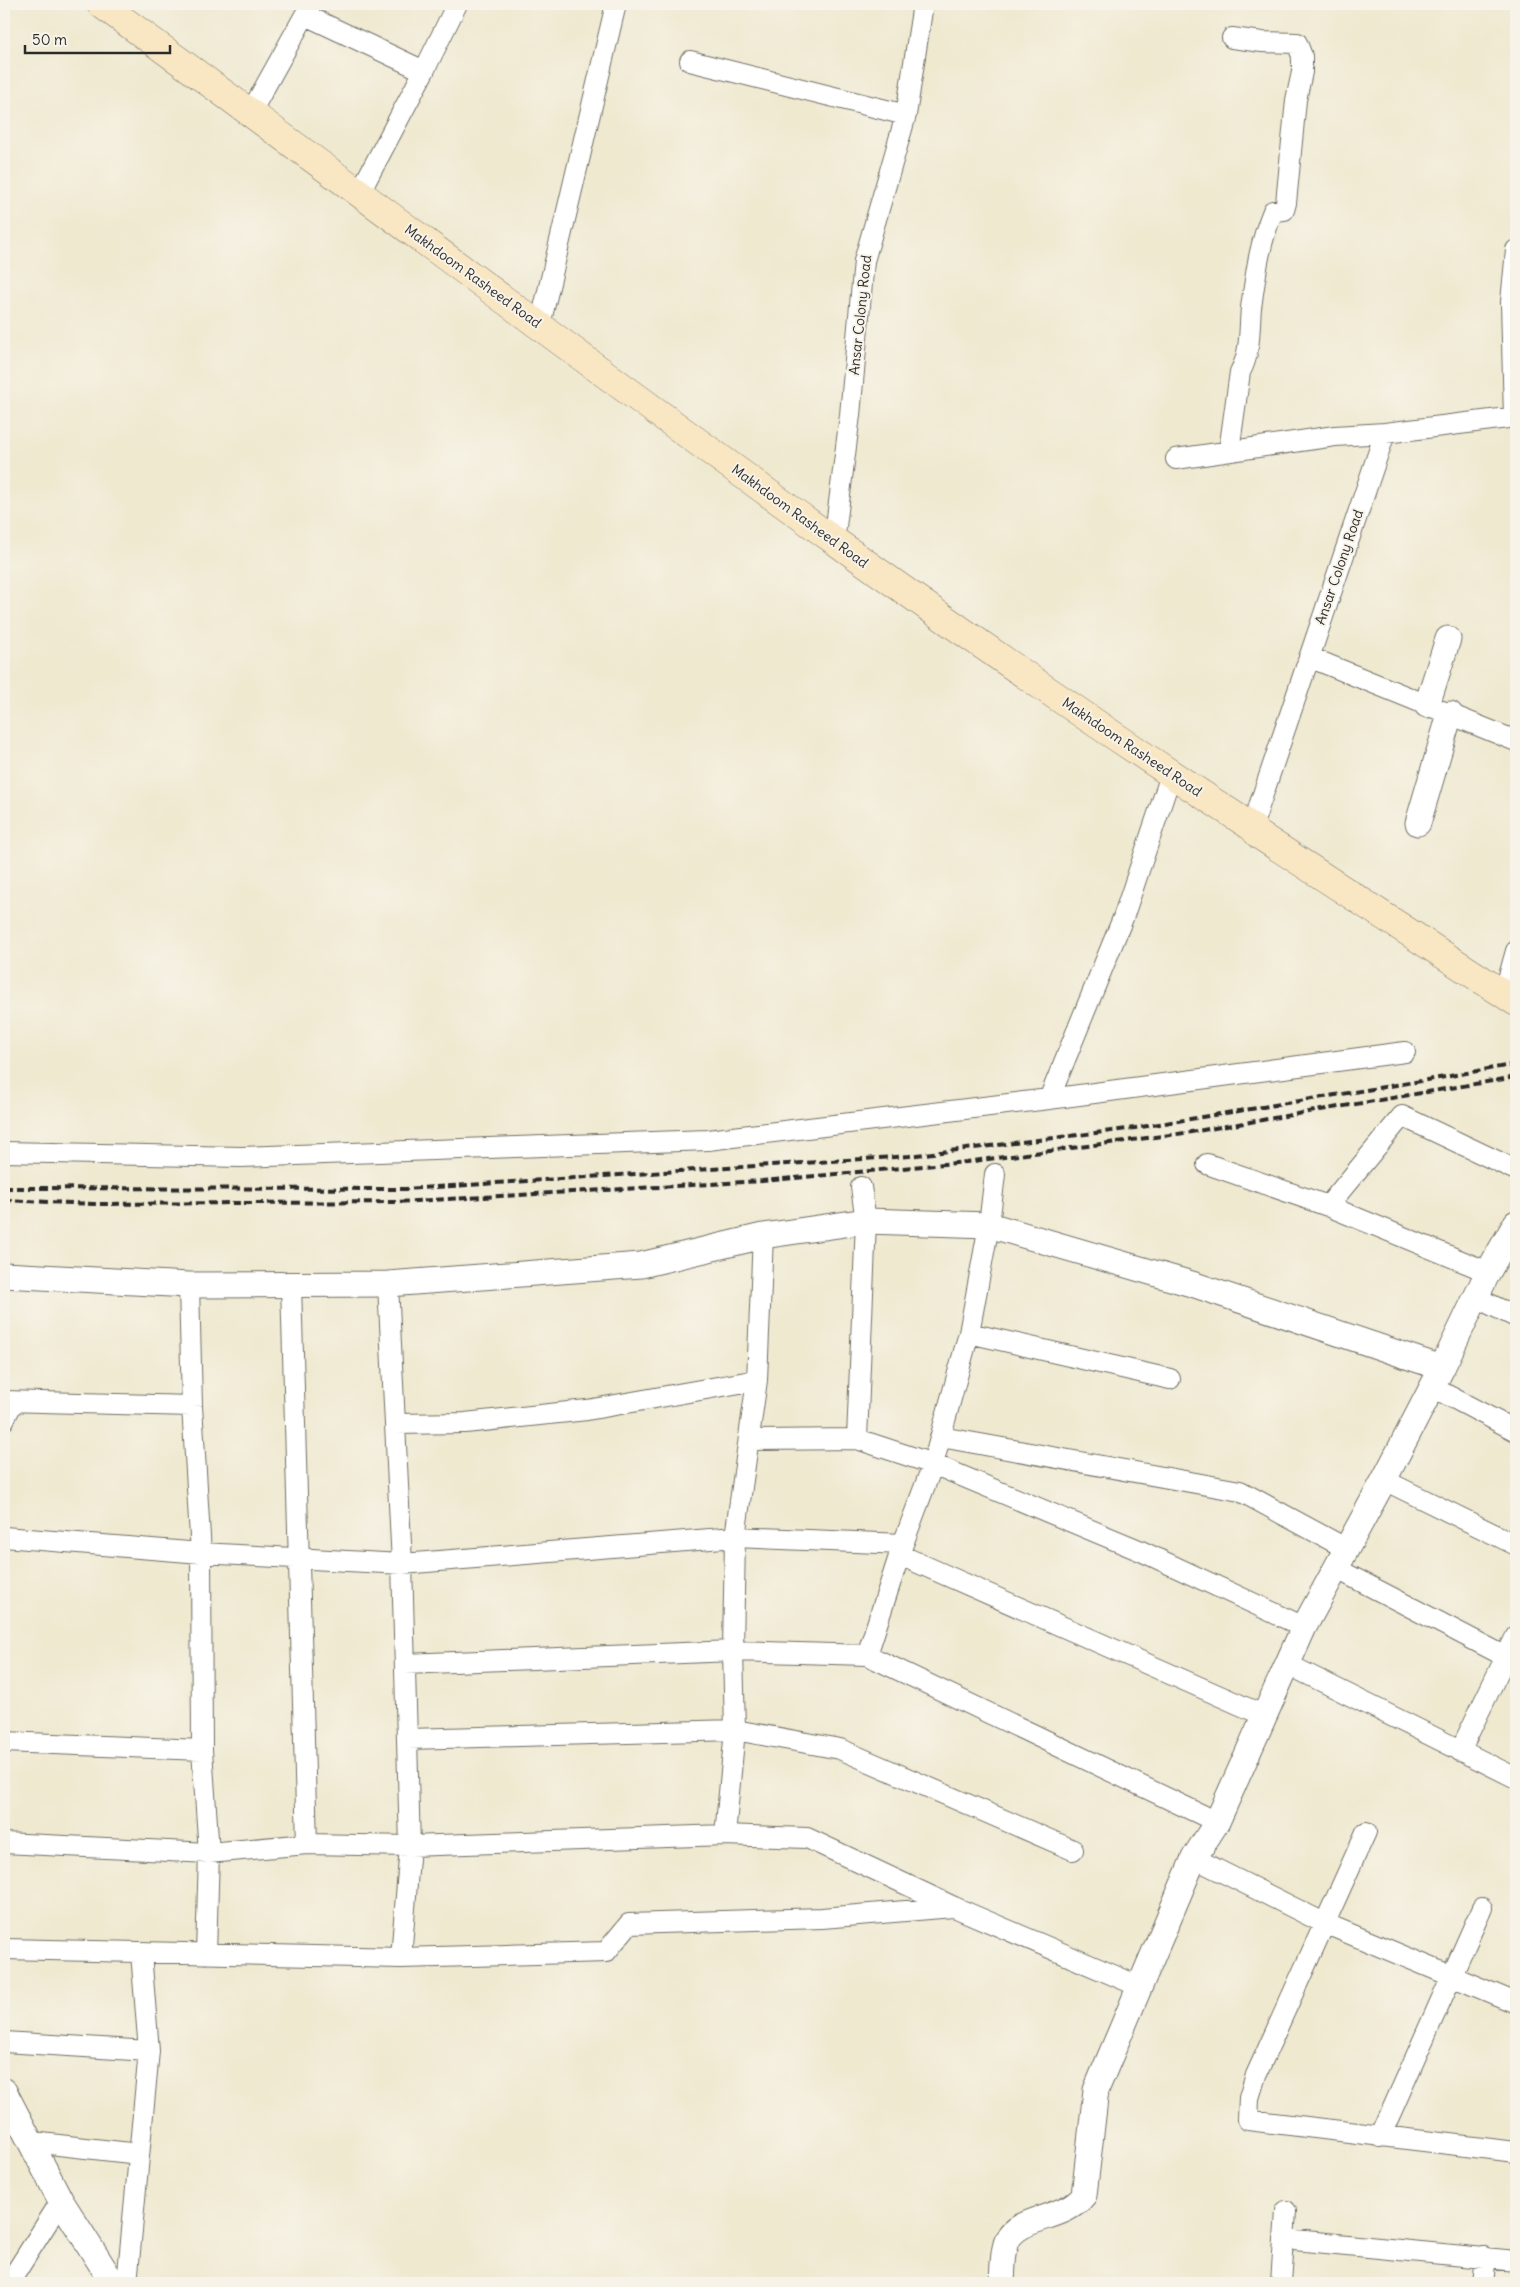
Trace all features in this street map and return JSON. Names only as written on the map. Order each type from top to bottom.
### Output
[{"type":"main road","name":"Makhdoom Rasheed Road","points":[[101,4],[360,192],[834,542],[1252,828],[1259,835],[1510,998]]},
{"type":"street","points":[[360,192],[457,4]]},
{"type":"street","points":[[540,325],[616,4]]},
{"type":"street","name":"Ansar Colony Road","points":[[834,542],[850,415],[864,261],[906,114],[923,4]]},
{"type":"street","points":[[251,112],[308,9],[424,71]]},
{"type":"street","points":[[1229,451],[1240,372],[1244,364],[1251,328],[1251,308],[1261,242],[1273,211],[1284,210],[1286,203],[1296,100],[1302,72],[1302,56],[1297,43],[1232,38]]},
{"type":"street","points":[[690,61],[906,114]]},
{"type":"street","points":[[1176,459],[1335,436],[1515,417],[1511,302],[1516,250]]},
{"type":"street","name":"Ansar Colony Road","points":[[1252,828],[1385,432]]},
{"type":"street","points":[[1427,705],[1448,639]]},
{"type":"street","points":[[1309,657],[1516,741]]},
{"type":"street","points":[[1418,823],[1450,714]]},
{"type":"street","points":[[1050,1099],[1123,918],[1172,775]]},
{"type":"street","points":[[1510,998],[1516,951]]},
{"type":"street","points":[[4,1152],[241,1157],[708,1140],[1050,1099],[1405,1052]]},
{"type":"street","points":[[1328,1206],[1402,1116],[1516,1170]]},
{"type":"street","points":[[1207,1164],[1328,1206],[1488,1272]]},
{"type":"street","points":[[867,1655],[933,1464],[969,1333],[989,1225],[996,1174]]},
{"type":"street","points":[[857,1439],[866,1221],[861,1188]]},
{"type":"street","points":[[4,1275],[189,1285],[388,1284],[641,1265],[763,1236],[866,1221],[989,1225],[1195,1285],[1437,1378],[1516,1431]]},
{"type":"street","points":[[1002,2283],[1006,2243],[1012,2232],[1022,2226],[1067,2210],[1076,2205],[1084,2195],[1096,2090],[1194,1858],[1217,1822],[1263,1715],[1304,1627],[1437,1378],[1488,1272],[1516,1224]]},
{"type":"street","points":[[725,1835],[734,1730],[735,1536],[757,1380],[763,1236]]},
{"type":"street","points":[[291,1284],[307,1844]]},
{"type":"street","points":[[388,1284],[402,1564],[408,1739],[410,1846],[401,1958]]},
{"type":"street","points":[[189,1285],[192,1406],[201,1553],[202,1750],[209,1853],[206,1954]]},
{"type":"street","points":[[1475,1297],[1516,1317]]},
{"type":"street","points":[[969,1333],[1170,1379]]},
{"type":"street","points":[[395,1424],[465,1423],[587,1410],[757,1380]]},
{"type":"street","points":[[4,1420],[8,1401],[192,1406]]},
{"type":"street","points":[[941,1437],[1240,1491],[1342,1559],[1511,1660]]},
{"type":"street","points":[[750,1440],[857,1439],[933,1464],[1141,1551],[1304,1627]]},
{"type":"street","points":[[1384,1480],[1516,1545]]},
{"type":"street","points":[[4,1537],[201,1553],[402,1564],[735,1536],[902,1550],[1263,1715]]},
{"type":"street","points":[[1460,1751],[1511,1660],[1516,1636]]},
{"type":"street","points":[[405,1664],[733,1651],[867,1655],[1217,1822]]},
{"type":"street","points":[[1287,1664],[1516,1778]]},
{"type":"street","points":[[408,1739],[734,1730],[840,1749],[1074,1850]]},
{"type":"street","points":[[4,1742],[202,1750]]},
{"type":"street","points":[[1366,1832],[1256,2075],[1249,2098],[1248,2120],[1516,2152]]},
{"type":"street","points":[[4,1843],[209,1853],[307,1844],[410,1846],[725,1835],[807,1838],[954,1907],[1141,1987]]},
{"type":"street","points":[[1194,1858],[1324,1923],[1516,2003]]},
{"type":"street","points":[[4,1949],[401,1958],[606,1952],[629,1924],[822,1918],[954,1907]]},
{"type":"street","points":[[1380,2137],[1482,1908]]},
{"type":"street","points":[[127,2283],[148,2051],[141,1953]]},
{"type":"street","points":[[4,2042],[148,2051]]},
{"type":"street","points":[[4,2091],[61,2201],[113,2283]]},
{"type":"street","points":[[32,2142],[139,2154]]},
{"type":"street","points":[[9,2283],[61,2201]]},
{"type":"street","points":[[1281,2283],[1286,2211]]},
{"type":"street","points":[[1284,2239],[1516,2261]]},
{"type":"street","points":[[1482,2283],[1485,2257]]},
{"type":"railway","points":[[4,1188],[406,1189],[909,1156],[1135,1128],[1516,1064]]},
{"type":"railway","points":[[4,1200],[93,1204],[397,1202],[762,1181],[966,1162],[1185,1133],[1516,1077]]}]
